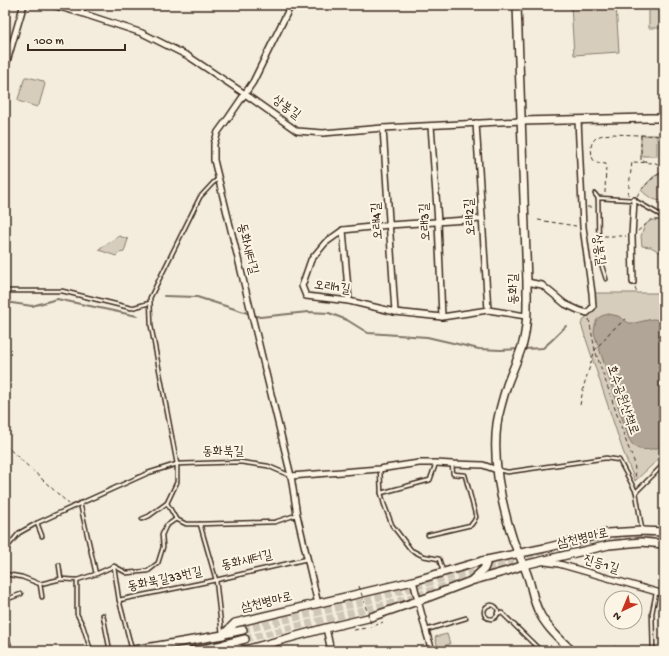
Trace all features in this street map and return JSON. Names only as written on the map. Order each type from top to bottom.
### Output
[{"type":"main road","name":"동화길","points":[[517,5],[527,282],[526,331],[523,344],[501,406],[496,438],[497,470],[503,505],[513,540],[529,578],[533,596],[539,612],[548,627],[572,651]]},
{"type":"main road","name":"상봉길","points":[[521,121],[664,118]]},
{"type":"main road","name":"삼천병마로","points":[[223,635],[235,623],[413,581],[518,553],[607,533],[642,530],[664,532]]},
{"type":"main road","name":"삼천병마로","points":[[192,651],[223,645],[245,650],[368,618],[471,581],[524,565],[609,544],[641,542],[664,544]]},
{"type":"main road","points":[[471,581],[484,569],[486,564],[482,562]]},
{"type":"main road","points":[[130,651],[223,635],[243,630]]},
{"type":"main road","points":[[223,645],[245,639]]},
{"type":"street","points":[[5,68],[23,7],[25,5]]},
{"type":"street","name":"상봉길","points":[[52,5],[142,33],[182,52],[297,131],[323,134],[383,128],[521,121]]},
{"type":"street","name":"동화새터길","points":[[291,5],[253,82],[218,132],[214,144],[214,160],[291,476],[296,514],[318,604]]},
{"type":"street","name":"상봉길","points":[[578,120],[582,226],[593,307],[587,313]]},
{"type":"street","name":"오래2길","points":[[476,123],[488,310]]},
{"type":"street","name":"오래3길","points":[[431,126],[438,222],[442,317]]},
{"type":"street","name":"오래4길","points":[[383,128],[395,312]]},
{"type":"street","points":[[632,282],[634,200]]},
{"type":"street","name":"오래1길","points":[[482,219],[389,225],[343,230],[325,243],[311,260],[302,286],[306,296],[349,301],[395,312],[442,317],[488,310],[526,316]]},
{"type":"street","points":[[343,230],[349,301]]},
{"type":"street","points":[[527,282],[542,285],[565,304],[587,313]]},
{"type":"street","name":"동화북길","points":[[291,476],[380,469],[436,462],[483,465],[497,470]]},
{"type":"street","name":"진등1길","points":[[540,561],[560,564],[656,593],[664,594]]},
{"type":"street","points":[[413,581],[432,651]]},
{"type":"street","points":[[326,628],[331,651]]},
{"type":"lane","points":[[81,13],[84,5]]},
{"type":"lane","points":[[142,519],[149,516],[167,503],[177,482],[177,464],[150,326],[150,298],[200,197],[213,183],[219,179]]},
{"type":"lane","points":[[595,194],[598,198],[599,257],[606,279]]},
{"type":"lane","points":[[598,198],[634,200],[664,218]]},
{"type":"lane","points":[[5,291],[62,291],[131,308],[150,303]]},
{"type":"lane","points":[[497,470],[508,472],[606,458],[619,460],[636,492],[642,530]]},
{"type":"lane","name":"동화북길","points":[[5,550],[19,533],[37,523],[148,473],[177,464],[240,462],[268,466],[291,476]]},
{"type":"lane","points":[[381,493],[430,480],[436,462]]},
{"type":"lane","points":[[428,535],[471,524],[476,517],[465,475],[453,474],[452,464]]},
{"type":"lane","points":[[636,492],[664,464]]},
{"type":"lane","points":[[380,469],[381,493],[392,525],[411,550],[423,556],[439,559],[444,572]]},
{"type":"lane","points":[[80,503],[96,574]]},
{"type":"lane","points":[[167,503],[176,519],[186,524],[275,522],[296,514]]},
{"type":"lane","name":"동화북길33번길","points":[[77,580],[114,566],[127,573],[148,571],[158,563],[163,547],[162,535],[166,526],[176,519]]},
{"type":"lane","points":[[37,523],[42,536]]},
{"type":"lane","name":"동화북길33번길","points":[[200,524],[216,580],[223,635]]},
{"type":"lane","name":"동화새터길","points":[[216,580],[308,559]]},
{"type":"lane","points":[[59,565],[61,579]]},
{"type":"lane","points":[[114,566],[119,600],[130,651]]},
{"type":"lane","points":[[5,574],[22,576],[40,584],[61,579],[77,580],[77,614],[91,651]]},
{"type":"lane","name":"동화북길33번길","points":[[119,600],[216,580]]},
{"type":"lane","points":[[40,584],[42,597]]},
{"type":"lane","points":[[653,651],[652,613],[656,593]]},
{"type":"lane","points":[[5,600],[21,594]]},
{"type":"lane","points":[[492,605],[497,608],[497,613],[495,617],[491,618],[484,614],[484,611],[486,607],[492,605]]},
{"type":"lane","points":[[497,613],[502,613],[541,651]]},
{"type":"lane","points":[[103,616],[110,651]]},
{"type":"lane","points":[[426,630],[466,618]]},
{"type":"lane","points":[[5,631],[11,651]]},
{"type":"path","points":[[605,198],[606,164],[597,163],[592,157],[591,147],[594,140],[603,135],[664,136]]},
{"type":"path","points":[[641,135],[641,161],[646,161],[646,163]]},
{"type":"path","points":[[628,199],[632,162],[656,163],[664,170],[653,177],[634,200]]},
{"type":"path","points":[[599,236],[632,236],[651,220],[664,218]]},
{"type":"path","points":[[538,220],[582,226]]},
{"type":"path","name":"호수공원산책로","points":[[587,313],[595,350],[634,460],[636,492]]},
{"type":"path","points":[[580,405],[584,385],[595,350],[611,331],[626,319]]},
{"type":"path","points":[[5,445],[72,507]]},
{"type":"path","points":[[359,586],[372,627]]},
{"type":"path","points":[[354,630],[372,627],[383,622]]},
{"type":"shaded area","points":[[571,5],[616,5],[619,52],[574,55]]},
{"type":"shaded area","points":[[649,5],[664,5],[664,28],[649,28]]},
{"type":"shaded area","points":[[25,77],[43,81],[45,84],[39,105],[37,107],[18,101]]},
{"type":"shaded area","points":[[641,135],[657,135],[657,156],[641,156]]},
{"type":"shaded area","points":[[664,171],[664,201],[649,197],[641,190],[653,177]]},
{"type":"shaded area","points":[[651,220],[663,220],[663,254],[651,247],[642,246],[641,236],[645,225]]},
{"type":"shaded area","points":[[119,236],[128,239],[124,252],[119,253],[116,256],[99,250],[100,248]]},
{"type":"shaded area","points":[[592,293],[664,293],[664,454],[635,481],[623,451],[581,324],[593,307]]},
{"type":"shaded area","points":[[609,314],[618,316],[629,323],[652,319],[664,320],[664,445],[654,449],[638,449],[629,439],[594,333],[597,320],[601,316]]},
{"type":"shaded area","points":[[447,634],[450,644],[438,648],[435,637]]},
{"type":"waterway","points":[[164,296],[197,297],[260,317],[308,312],[329,313],[347,320],[368,333],[427,337],[479,349],[519,349]]},
{"type":"waterway","points":[[5,302],[32,306],[57,299],[137,316]]},
{"type":"waterway","points":[[524,349],[543,348],[566,326]]},
{"type":"tunnel","points":[[583,542],[611,536],[660,535]]},
{"type":"tunnel","points":[[245,639],[403,600],[522,560],[548,553],[590,545]]},
{"type":"tunnel","points":[[243,630],[367,601],[514,558]]}]
